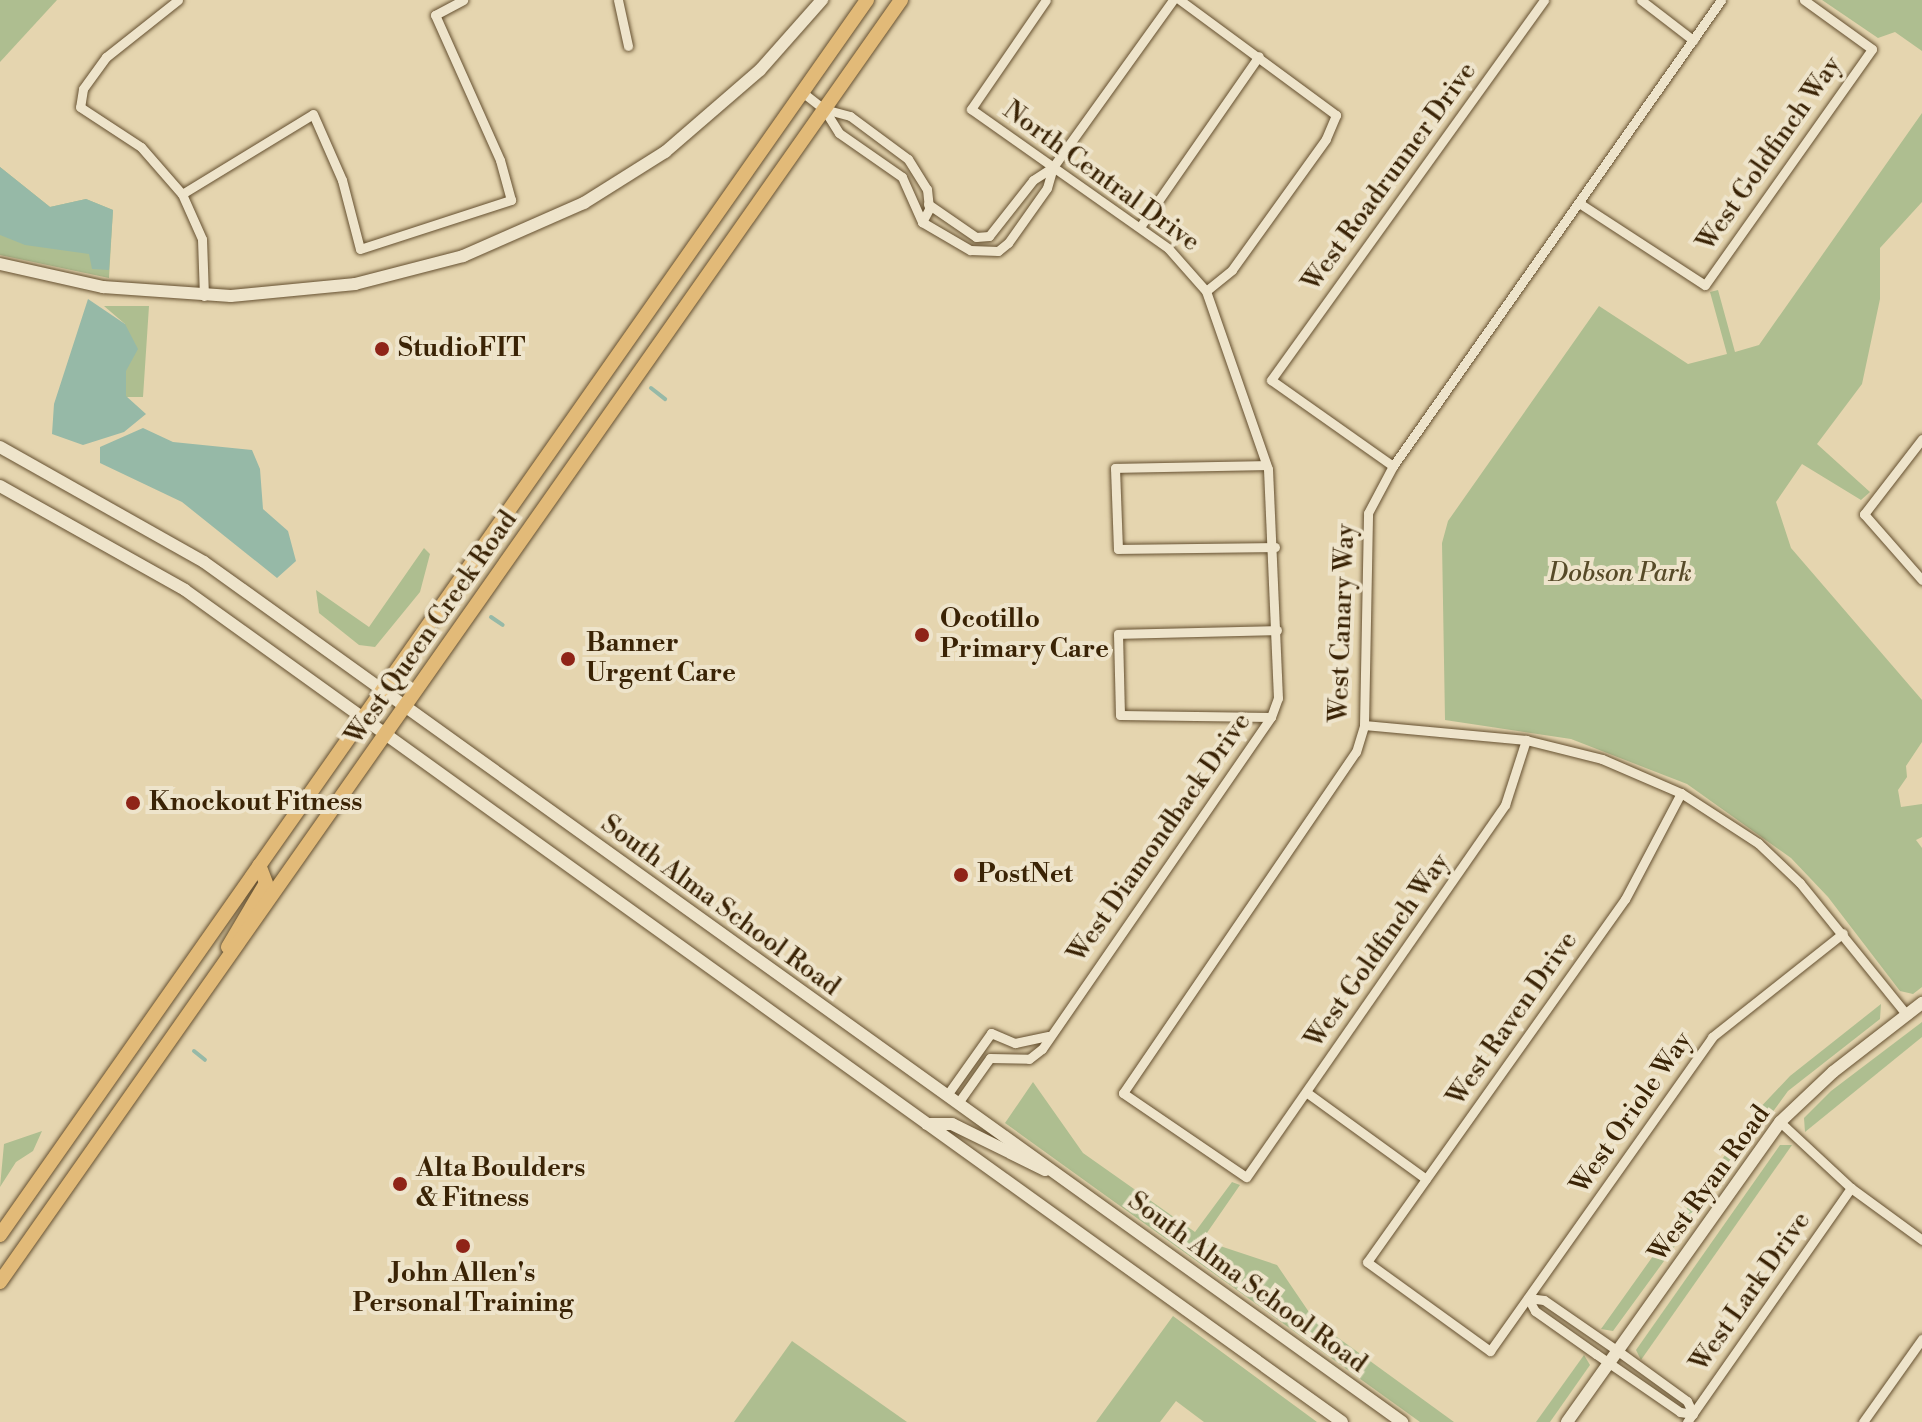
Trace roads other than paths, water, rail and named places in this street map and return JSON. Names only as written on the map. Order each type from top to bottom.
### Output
[{"type":"main road","points":[[0,264],[103,287],[204,296],[282,293],[379,279],[494,245],[562,214],[686,136],[760,70],[822,0]]},
{"type":"main road","name":"West Queen Creek Road","points":[[0,1235],[867,0]]},
{"type":"main road","name":"West Queen Creek Road","points":[[0,1282],[901,0]]},
{"type":"main road","name":"South Alma School Road","points":[[0,447],[171,540],[1402,1422]]},
{"type":"main road","points":[[0,486],[164,576],[1342,1422]]},
{"type":"main road","points":[[213,980],[266,883],[259,865]]},
{"type":"main road","name":"West Ryan Road","points":[[1567,1422],[1780,1122],[1922,1003]]},
{"type":"main road","points":[[927,1124],[952,1124],[1017,1160],[1059,1175]]},
{"type":"street","points":[[178,0],[106,57],[83,89],[80,107],[141,147],[182,194],[202,239],[204,296]]},
{"type":"street","points":[[182,194],[313,114],[342,180],[360,249],[511,200],[500,160],[435,15],[463,0]]},
{"type":"street","points":[[618,0],[628,46]]},
{"type":"street","name":"North Central Drive","points":[[1046,0],[971,109],[1178,257],[1206,291],[1232,374]]},
{"type":"street","points":[[802,92],[824,109],[839,133],[902,177],[922,222],[970,250],[998,251],[1047,188],[1053,167],[1173,0]]},
{"type":"street","points":[[1180,0],[1336,115],[1326,139],[1232,270],[1206,291]]},
{"type":"street","name":"West Roadrunner Drive","points":[[1393,466],[1271,380],[1544,0]]},
{"type":"street","points":[[1641,0],[1693,40]]},
{"type":"street","name":"West Canary Way","points":[[1246,1177],[1123,1093],[1344,775],[1364,725],[1368,513],[1393,466],[1721,0]]},
{"type":"street","name":"West Goldfinch Way","points":[[1579,203],[1705,285],[1872,49],[1804,0]]},
{"type":"street","points":[[1140,227],[1259,56]]},
{"type":"street","points":[[824,109],[850,116],[908,159],[927,189],[928,204],[922,222]]},
{"type":"street","points":[[928,204],[976,237],[989,236],[1033,180],[1053,167]]},
{"type":"street","name":"West Diamondback Drive","points":[[952,1099],[990,1058],[1029,1059],[1042,1049],[1048,1036],[1271,717],[1278,698],[1277,630],[1275,547],[1266,465],[1232,374]]},
{"type":"street","points":[[1922,439],[1864,514],[1922,580]]},
{"type":"street","points":[[1266,465],[1115,468],[1118,549],[1275,547]]},
{"type":"street","points":[[1271,717],[1120,715],[1118,634],[1277,630]]},
{"type":"street","points":[[1364,725],[1526,740],[1602,759],[1681,793],[1758,843],[1843,933],[1907,1015]]},
{"type":"street","name":"West Goldfinch Way","points":[[1246,1177],[1505,805],[1526,740]]},
{"type":"street","name":"West Raven Drive","points":[[1490,1351],[1367,1262],[1625,899],[1681,793]]},
{"type":"street","name":"West Oriole Way","points":[[1490,1351],[1712,1037],[1843,933]]},
{"type":"street","points":[[952,1099],[991,1033],[1015,1043],[1048,1036]]},
{"type":"street","points":[[1306,1092],[1426,1179]]},
{"type":"street","points":[[1780,1122],[1851,1188],[1922,1240]]},
{"type":"street","name":"West Lark Drive","points":[[1690,1418],[1851,1188]]},
{"type":"street","points":[[1528,1298],[1544,1300],[1685,1400],[1690,1418]]},
{"type":"street","points":[[1528,1298],[1535,1311],[1690,1418]]},
{"type":"street","points":[[1863,1422],[1922,1339]]},
{"type":"waterway","points":[[651,388],[665,399]]},
{"type":"waterway","points":[[491,617],[503,625]]},
{"type":"waterway","points":[[194,1051],[205,1060]]},
{"type":"place","name":"StudioFIT","points":[[382,349]]},
{"type":"place","name":"Ocotillo Primary Care","points":[[922,635]]},
{"type":"place","name":"Banner Urgent Care","points":[[568,659]]},
{"type":"place","name":"Knockout Fitness","points":[[133,803]]},
{"type":"place","name":"PostNet","points":[[961,875]]},
{"type":"place","name":"Alta Boulders & Fitness","points":[[400,1184]]},
{"type":"place","name":"John Allen's Personal Training","points":[[463,1246]]},
{"type":"park label","name":"Dobson Park","points":[[1620,574]]}]
